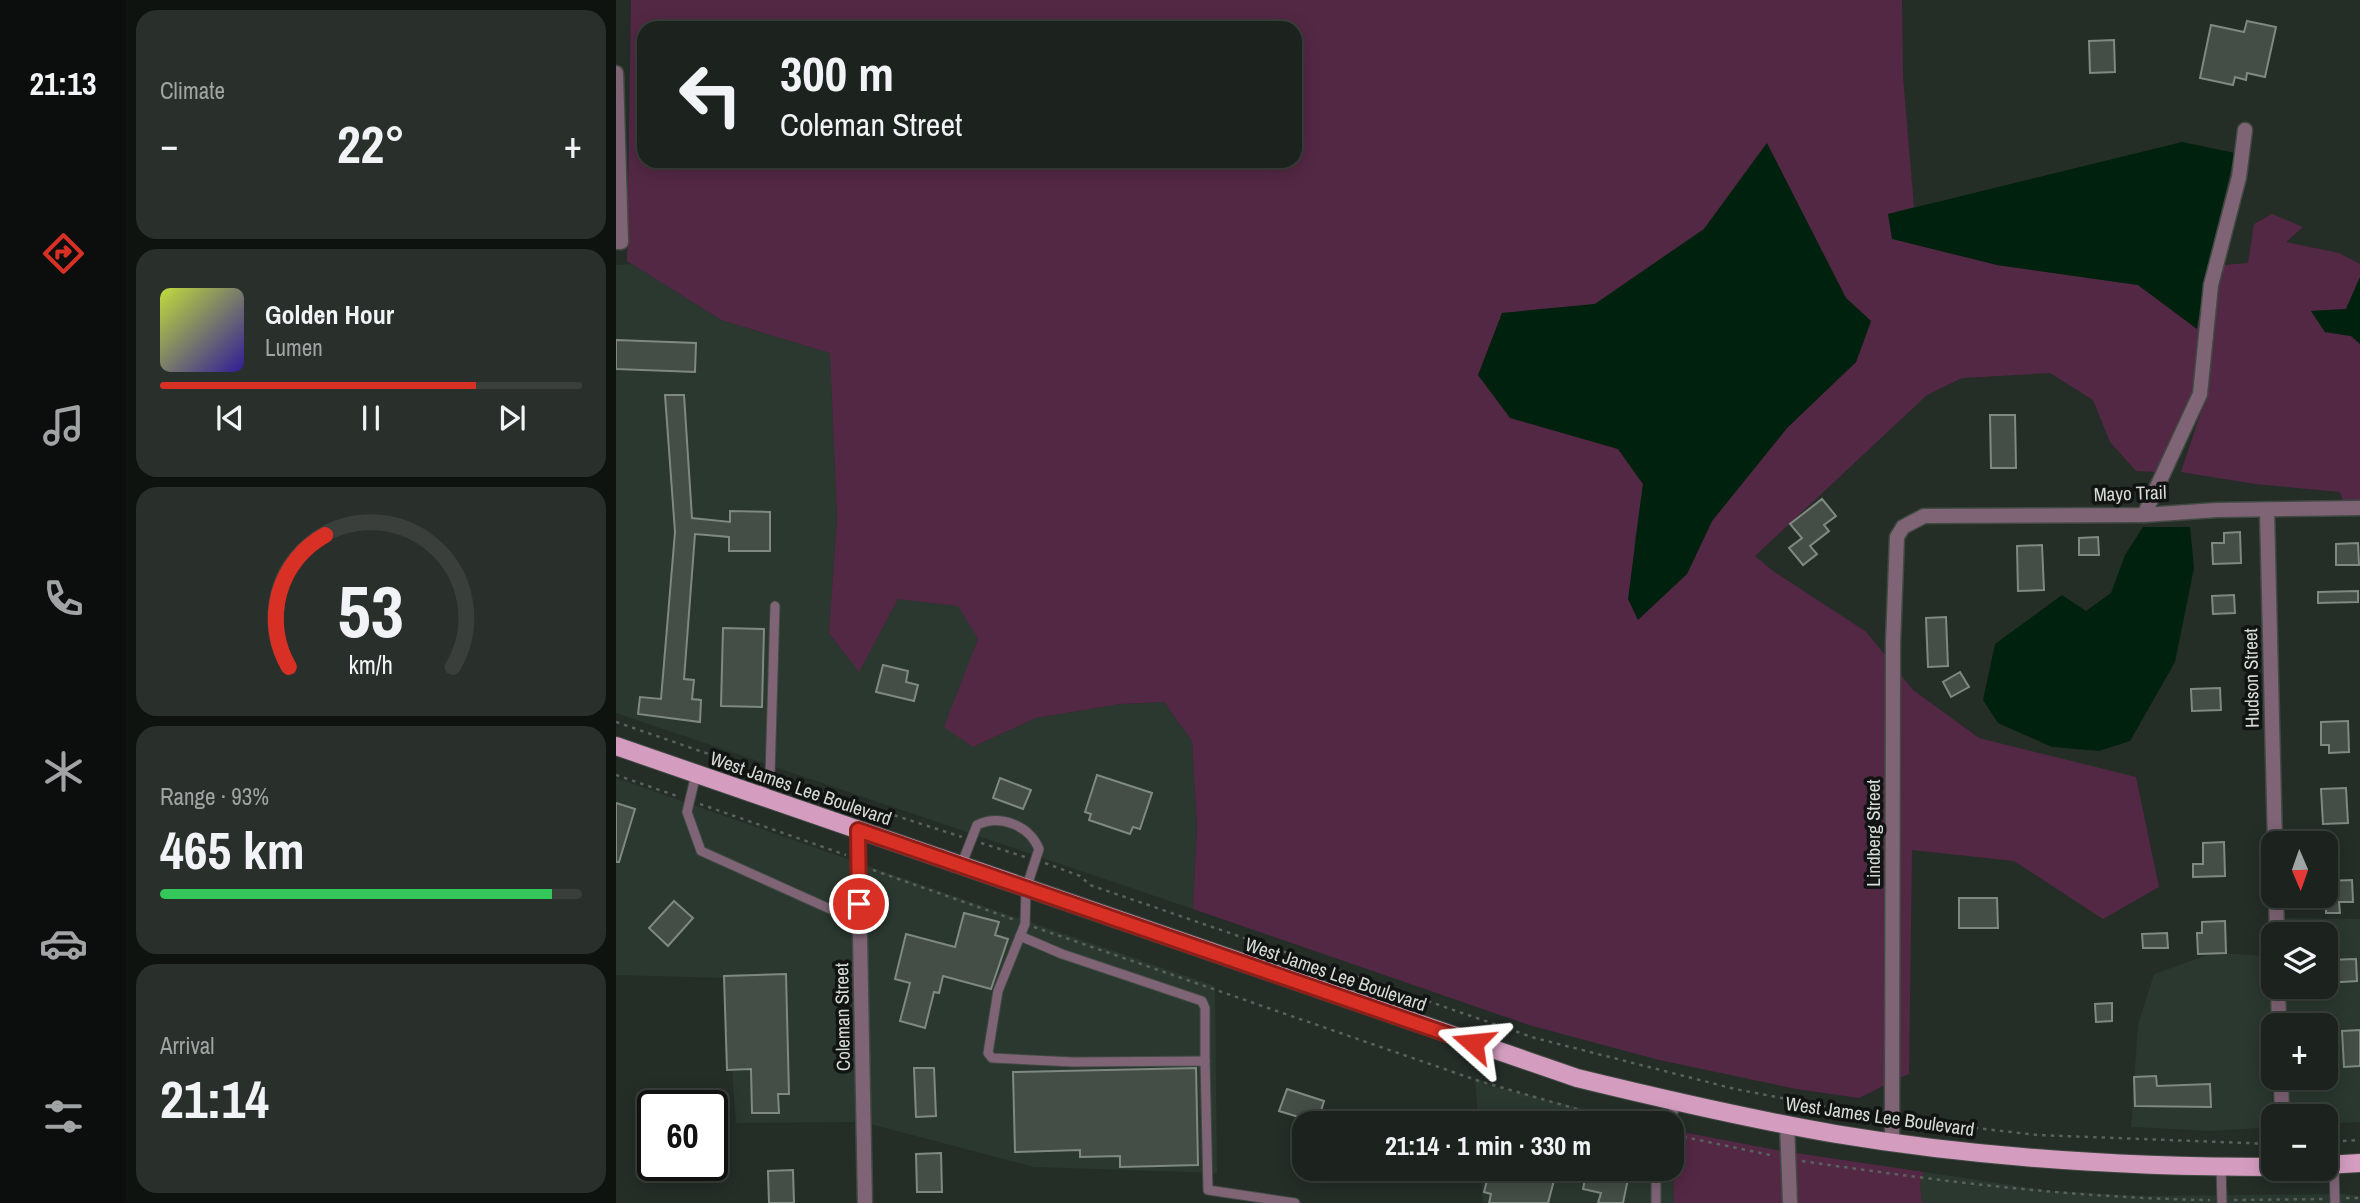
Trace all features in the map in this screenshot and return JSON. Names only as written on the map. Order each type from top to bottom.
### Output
[{"type":"main road","name":"West James Lee Boulevard","points":[[616,746],[1577,1078],[1675,1102],[1892,1142],[2096,1162],[2261,1167]]},
{"type":"main road","points":[[2338,1164],[2360,1163]]},
{"type":"street","points":[[616,73],[621,242],[616,242]]},
{"type":"street","points":[[2144,516],[2200,394],[2211,285],[2239,177],[2245,130]]},
{"type":"street","name":"Mayo Trail","points":[[1903,527],[1924,516],[1960,514],[2144,516],[2161,512],[2360,508]]},
{"type":"street","name":"Hudson Street","points":[[2267,511],[2275,831]]},
{"type":"street","name":"Lindberg Street","points":[[1892,1142],[1893,616],[1897,537],[1903,527]]},
{"type":"street","name":"Coleman Street","points":[[858,830],[865,1203]]},
{"type":"street","points":[[1787,1124],[1790,1203]]},
{"type":"lane","points":[[760,796],[770,775],[775,606]]},
{"type":"lane","points":[[696,774],[687,812],[701,850],[859,922]]},
{"type":"lane","points":[[961,866],[977,825],[989,819],[1007,822],[1034,837],[1039,849],[1026,889],[1025,924],[998,992],[988,1052],[992,1058],[1073,1062],[1205,1061]]},
{"type":"lane","points":[[1020,936],[1087,962],[1167,986],[1202,1001],[1205,1009],[1208,1190],[1295,1203]]},
{"type":"lane","points":[[1673,1111],[1675,1102]]},
{"type":"lane","points":[[2221,1167],[2222,1201]]},
{"type":"lane","points":[[1656,1181],[1656,1203]]},
{"type":"lane","points":[[2332,1181],[2335,1201]]},
{"type":"path","points":[[616,723],[1037,860],[1080,876],[1090,885],[1535,1038],[1735,1089],[1892,1119],[2037,1135],[2261,1144]]},
{"type":"path","points":[[616,775],[858,860],[874,871],[1025,924],[1479,1081],[1584,1111]]},
{"type":"path","points":[[1684,1137],[1788,1159],[1966,1185],[2127,1199],[2335,1201],[2360,1198]]},
{"type":"path","points":[[2338,1141],[2360,1140]]},
{"type":"shaded area","points":[[631,0],[1902,0],[1903,76],[1914,207],[1888,214],[1997,265],[2138,285],[2196,328],[2201,311],[2193,391],[2156,472],[2136,471],[2110,442],[2093,400],[2050,373],[1962,378],[1927,395],[1755,556],[1773,571],[1865,631],[1886,656],[1885,1085],[1859,1098],[1796,1089],[1659,1060],[1529,1025],[1193,909],[1197,825],[1192,741],[1164,702],[1121,704],[1036,718],[973,747],[944,727],[978,639],[958,606],[898,599],[859,672],[829,633],[837,518],[830,353],[721,320],[627,261]],"holes":[[[1766,144],[1846,298],[1871,321],[1856,362],[1787,428],[1712,521],[1687,574],[1634,547],[1643,484],[1618,449],[1565,432],[1502,313],[1595,304],[1704,229]]]},
{"type":"shaded area","points":[[2182,142],[2235,153],[2204,282],[2197,329],[2138,285],[1997,265],[1892,239],[1888,214]]},
{"type":"shaded area","points":[[1767,143],[1846,298],[1871,321],[1856,362],[1787,428],[1712,521],[1687,574],[1638,620],[1628,599],[1643,484],[1618,449],[1510,418],[1478,375],[1502,313],[1595,304],[1704,229]]},
{"type":"shaded area","points":[[2272,214],[2303,227],[2286,242],[2339,253],[2360,264],[2360,277],[2346,309],[2311,311],[2325,332],[2351,336],[2360,344],[2360,500],[2343,501],[2340,492],[2255,484],[2181,472],[2207,394],[2218,287],[2224,265],[2248,263],[2254,224]]},
{"type":"shaded area","points":[[632,264],[721,320],[830,353],[837,518],[829,633],[859,671],[898,599],[959,606],[978,639],[965,677],[973,747],[1036,718],[1121,704],[1164,702],[1192,741],[1197,825],[1193,909],[616,713],[616,265]]},
{"type":"shaded area","points":[[2360,277],[2360,344],[2351,336],[2325,332],[2311,311],[2346,309]]},
{"type":"shaded area","points":[[2143,527],[2190,527],[2194,568],[2175,662],[2130,741],[2099,751],[2052,747],[1998,723],[1983,700],[1995,644],[2062,595],[2086,611],[2111,593],[2125,555]]},
{"type":"shaded area","points":[[1900,674],[1913,690],[1979,738],[2136,777],[2159,887],[2103,919],[2014,861],[1912,850],[1909,1074],[1900,1078]]},
{"type":"shaded area","points":[[616,778],[851,860],[856,1122],[736,1123],[725,978],[616,975]]},
{"type":"shaded area","points":[[865,865],[1215,986],[1217,1173],[1034,1167],[870,1124]]},
{"type":"shaded area","points":[[2284,918],[2360,919],[2360,1122],[2338,1123],[2338,1104],[2289,1104],[2288,1090],[2338,1090],[2338,1013],[2286,1013],[2285,999],[2338,999],[2338,922],[2284,922]]},
{"type":"shaded area","points":[[2213,953],[2261,956],[2261,999],[2271,999],[2271,1013],[2261,1013],[2261,1090],[2272,1090],[2273,1104],[2261,1104],[2261,1128],[2213,1131],[2131,1127],[2138,1025],[2154,974]]},
{"type":"shaded area","points":[[1475,1078],[1500,1088],[1593,1111],[1477,1111]]},
{"type":"shaded area","points":[[1684,1132],[1781,1151],[1783,1203],[1674,1203],[1673,1181],[1684,1181]]},
{"type":"shaded area","points":[[1796,1153],[1924,1172],[1920,1184],[1922,1203],[1797,1203]]},
{"type":"shaded area","points":[[1924,1172],[2050,1191],[2146,1196],[2343,1194],[2360,1196],[2360,1203],[1922,1203],[1920,1184]]},
{"type":"shaded area","points":[[1481,1181],[1673,1181],[1674,1203],[1483,1203]]},
{"type":"building","points":[[2247,21],[2276,27],[2265,77],[2247,73],[2246,80],[2235,77],[2233,85],[2200,78],[2211,25],[2244,32]]},
{"type":"building","points":[[2114,40],[2115,72],[2090,73],[2089,41]]},
{"type":"building","points":[[616,340],[696,343],[695,372],[616,369]]},
{"type":"building","points":[[665,395],[684,395],[692,518],[730,522],[730,511],[770,512],[770,551],[729,551],[729,537],[695,534],[684,679],[694,680],[692,699],[701,700],[700,722],[638,714],[640,697],[661,699],[675,532]]},
{"type":"building","points":[[1990,415],[2015,415],[2016,468],[1991,468]]},
{"type":"building","points":[[1822,499],[1836,516],[1824,525],[1829,531],[1810,546],[1817,554],[1803,565],[1789,548],[1802,538],[1790,524]]},
{"type":"building","points":[[2240,532],[2241,563],[2213,564],[2212,543],[2224,543],[2224,533]]},
{"type":"building","points":[[2098,537],[2099,555],[2079,555],[2079,538]]},
{"type":"building","points":[[2358,543],[2359,565],[2336,565],[2336,544]]},
{"type":"building","points":[[2042,545],[2044,590],[2018,591],[2017,546]]},
{"type":"building","points":[[2358,591],[2358,602],[2318,603],[2318,592]]},
{"type":"building","points":[[2234,595],[2235,613],[2213,614],[2212,596]]},
{"type":"building","points":[[1946,617],[1948,666],[1928,667],[1926,618]]},
{"type":"building","points":[[723,628],[764,629],[762,707],[721,706]]},
{"type":"building","points":[[883,665],[908,671],[906,682],[918,685],[914,701],[876,692]]},
{"type":"building","points":[[1960,672],[1969,687],[1951,697],[1943,682]]},
{"type":"building","points":[[2220,688],[2221,710],[2192,711],[2191,689]]},
{"type":"building","points":[[2348,721],[2349,752],[2329,753],[2329,745],[2321,745],[2321,722]]},
{"type":"building","points":[[1097,775],[1152,793],[1140,829],[1133,827],[1130,834],[1089,820],[1091,814],[1085,812]]},
{"type":"building","points":[[1000,778],[1031,790],[1023,809],[993,798]]},
{"type":"building","points":[[2346,788],[2348,823],[2323,824],[2321,789]]},
{"type":"building","points":[[616,803],[635,809],[619,862],[616,862]]},
{"type":"building","points":[[2224,842],[2225,876],[2193,877],[2193,864],[2203,864],[2203,843]]},
{"type":"building","points":[[2352,880],[2353,902],[2339,902],[2340,913],[2326,913],[2326,908],[2338,908],[2338,881]]},
{"type":"building","points":[[1959,898],[1997,898],[1998,928],[1959,928]]},
{"type":"building","points":[[674,901],[693,918],[668,946],[649,928]]},
{"type":"building","points":[[964,913],[999,922],[995,935],[1008,939],[991,989],[943,976],[939,993],[934,992],[925,1028],[900,1021],[910,983],[895,979],[906,934],[955,947]]},
{"type":"building","points":[[2225,921],[2226,953],[2198,954],[2197,933],[2202,933],[2202,922]]},
{"type":"building","points":[[2167,933],[2168,948],[2143,948],[2142,934]]},
{"type":"building","points":[[2356,959],[2357,981],[2338,982],[2338,960]]},
{"type":"building","points":[[786,974],[789,1094],[778,1094],[779,1113],[752,1113],[751,1069],[727,1070],[724,976]]},
{"type":"building","points":[[2112,1003],[2112,1021],[2096,1022],[2095,1004]]},
{"type":"building","points":[[2360,1030],[2360,1066],[2344,1067],[2342,1031]]},
{"type":"building","points":[[914,1068],[934,1068],[936,1116],[916,1117]]},
{"type":"building","points":[[1196,1068],[1198,1165],[1120,1167],[1120,1156],[1080,1157],[1080,1150],[1015,1152],[1013,1072]]},
{"type":"building","points":[[2156,1076],[2157,1086],[2210,1084],[2211,1107],[2135,1106],[2134,1077]]},
{"type":"building","points":[[1287,1089],[1324,1101],[1321,1111],[1292,1111],[1292,1115],[1279,1111]]},
{"type":"building","points":[[941,1153],[942,1192],[917,1192],[916,1154]]},
{"type":"building","points":[[793,1170],[794,1203],[769,1203],[768,1171]]},
{"type":"building","points":[[1487,1181],[1554,1181],[1548,1203],[1489,1203],[1491,1194],[1484,1192]]},
{"type":"building","points":[[1585,1181],[1628,1181],[1623,1203],[1598,1203],[1601,1193],[1583,1189]]},
{"type":"route","points":[[859,904],[858,830],[1473,1043]]}]
